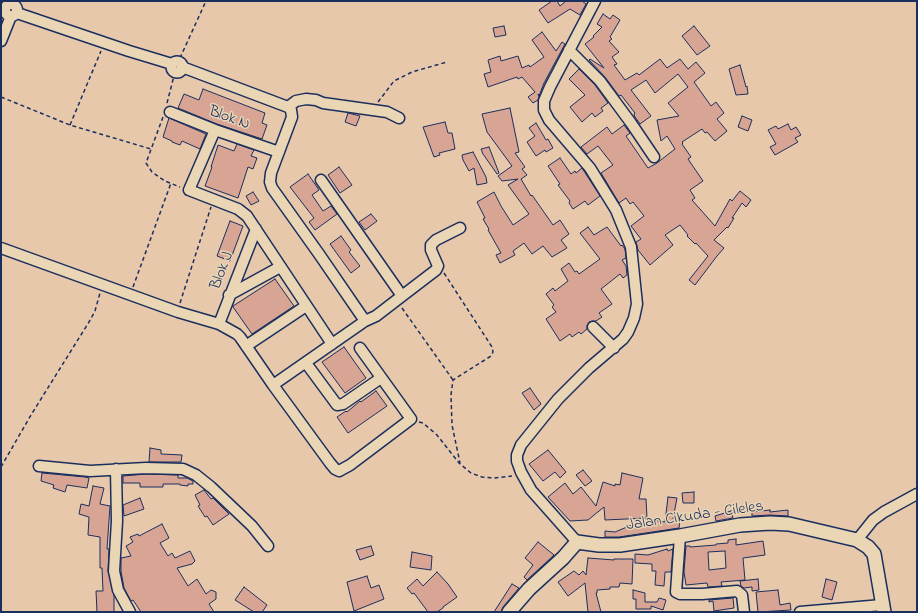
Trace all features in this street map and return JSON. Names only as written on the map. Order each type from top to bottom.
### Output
[{"type":"street","points":[[509,612],[529,589],[563,558],[577,542],[531,490],[517,461],[517,455],[521,445],[558,399],[589,368],[614,348],[628,332],[634,318],[636,304],[631,247],[616,210],[590,168],[549,120],[544,110],[544,101],[547,94],[595,1]]},
{"type":"street","points":[[1,41],[7,10],[177,66],[288,107],[291,110],[292,117],[271,173],[270,182],[272,188],[365,321]]},
{"type":"street","points":[[569,50],[600,81],[654,157]]},
{"type":"street","points":[[288,107],[296,101],[306,99],[316,100],[323,103],[387,112],[400,118]]},
{"type":"street","name":"Blok N","points":[[167,109],[215,130],[279,152]]},
{"type":"street","points":[[215,130],[189,190],[238,209],[247,216],[332,344]]},
{"type":"street","points":[[321,180],[400,298]]},
{"type":"street","points":[[273,386],[365,321],[376,316],[436,270],[438,266],[431,250],[431,245],[436,240],[460,228]]},
{"type":"street","name":"Blok J","points":[[219,324],[229,295],[256,229]]},
{"type":"street","points":[[1,248],[178,312],[219,324],[237,334],[273,386],[330,463],[339,471],[350,465],[411,419],[360,348]]},
{"type":"street","points":[[229,295],[280,267]]},
{"type":"street","points":[[246,346],[306,306]]},
{"type":"street","points":[[593,327],[614,348]]},
{"type":"street","points":[[306,363],[337,405],[343,404],[381,378]]},
{"type":"street","points":[[39,466],[90,471],[116,469],[183,470],[193,474],[206,483],[252,526],[268,546]]},
{"type":"street","points":[[116,469],[117,521],[114,571],[118,590],[130,612]]},
{"type":"street","points":[[856,540],[873,520],[884,512],[917,494]]},
{"type":"street","name":"Jalan Cikuda - Cileles","points":[[577,542],[599,545],[620,545],[740,525],[775,523],[789,524],[856,540],[868,547],[874,554],[883,608]]},
{"type":"street","points":[[680,536],[676,592],[680,594],[702,594],[737,591],[742,595],[744,612]]},
{"type":"street","points":[[800,612],[883,608]]},
{"type":"path","points":[[189,190],[165,181],[148,168],[146,162],[167,109],[177,66],[206,1]]},
{"type":"path","points":[[70,125],[104,43]]},
{"type":"path","points":[[372,110],[394,81],[412,72],[447,62]]},
{"type":"path","points":[[1,98],[70,125],[151,149]]},
{"type":"path","points":[[130,294],[171,183]]},
{"type":"path","points":[[178,312],[213,200]]},
{"type":"path","points":[[438,266],[447,276],[492,346],[493,352],[490,356],[453,380]]},
{"type":"path","points":[[1,467],[31,415],[89,322],[95,310],[102,284]]},
{"type":"path","points":[[400,298],[428,347],[453,380],[451,395],[452,425],[460,463]]},
{"type":"path","points":[[411,419],[423,423],[471,473],[482,477],[494,478],[523,475]]},
{"type":"building","points":[[552,1],[557,1],[560,6],[566,1],[582,1],[586,4],[580,15],[570,9],[548,23],[539,10]]},
{"type":"building","points":[[603,14],[610,19],[613,15],[620,20],[610,37],[612,39],[609,41],[619,52],[612,57],[617,64],[614,65],[625,80],[637,73],[639,75],[660,59],[667,68],[680,59],[688,69],[696,62],[705,73],[694,82],[711,106],[716,102],[724,113],[717,119],[727,131],[715,141],[702,129],[682,142],[691,157],[688,159],[703,181],[690,190],[695,198],[692,200],[715,226],[730,199],[732,201],[740,191],[751,200],[746,207],[742,203],[732,218],[734,218],[728,228],[727,227],[714,240],[724,248],[695,285],[689,280],[708,256],[687,236],[688,235],[680,225],[665,235],[673,245],[650,265],[638,250],[636,242],[641,239],[631,226],[644,216],[633,202],[630,204],[626,198],[619,203],[601,173],[613,165],[598,146],[587,154],[581,147],[607,127],[612,134],[624,125],[630,133],[626,136],[648,168],[657,163],[675,149],[667,136],[661,141],[657,120],[679,116],[668,103],[688,87],[678,74],[655,93],[646,80],[631,90],[651,116],[640,124],[635,117],[635,113],[621,95],[619,96],[605,77],[589,60],[590,59],[604,68],[585,44],[594,37],[593,36],[602,27],[597,24]]},
{"type":"building","points":[[504,26],[506,35],[495,37],[493,28]]},
{"type":"building","points":[[694,26],[710,46],[697,55],[682,36]]},
{"type":"building","points":[[542,32],[556,51],[562,42],[565,44],[544,83],[538,100],[533,103],[528,97],[535,92],[522,77],[518,79],[517,77],[488,87],[484,74],[491,72],[488,60],[500,56],[501,61],[518,56],[522,68],[529,65],[530,67],[544,57],[532,40]]},
{"type":"building","points":[[740,65],[748,94],[736,95],[729,69]]},
{"type":"building","points":[[579,69],[595,85],[608,103],[601,108],[603,111],[595,117],[592,113],[582,122],[570,107],[585,95],[569,79]]},
{"type":"building","points":[[203,89],[265,113],[262,123],[267,125],[262,139],[217,124],[178,108],[184,94],[199,100]]},
{"type":"building","points":[[510,108],[519,152],[515,153],[525,167],[522,169],[527,175],[521,179],[531,196],[532,195],[553,225],[560,220],[569,234],[561,240],[567,248],[552,257],[543,246],[532,254],[524,243],[513,251],[515,255],[500,263],[496,255],[501,253],[488,230],[489,229],[483,219],[485,218],[477,202],[494,192],[513,225],[529,214],[508,185],[518,179],[502,181],[498,176],[512,166],[487,132],[482,114]]},
{"type":"building","points":[[348,113],[360,116],[356,126],[345,122]]},
{"type":"building","points":[[742,116],[752,120],[748,131],[738,127]]},
{"type":"building","points":[[169,118],[206,134],[200,149],[182,141],[180,145],[163,137]]},
{"type":"building","points":[[445,122],[448,133],[452,133],[455,149],[439,153],[440,155],[434,157],[423,127]]},
{"type":"building","points":[[536,123],[546,140],[548,139],[553,148],[546,152],[545,150],[536,156],[527,142],[535,136],[529,128]]},
{"type":"building","points":[[788,124],[791,130],[796,127],[801,135],[795,138],[798,142],[775,155],[770,147],[776,144],[768,130],[776,126],[778,129]]},
{"type":"building","points":[[237,144],[254,150],[251,156],[257,158],[253,169],[248,167],[238,198],[205,186],[218,145],[234,151]]},
{"type":"building","points":[[489,147],[499,173],[497,174],[481,149]]},
{"type":"building","points":[[473,152],[486,177],[487,183],[477,185],[474,168],[469,171],[463,160],[462,155]]},
{"type":"building","points":[[560,158],[571,174],[575,171],[576,173],[582,168],[600,196],[588,205],[585,201],[573,209],[569,203],[570,201],[558,185],[560,184],[548,166]]},
{"type":"building","points":[[339,167],[352,185],[340,193],[328,175]]},
{"type":"building","points":[[308,174],[319,190],[312,195],[323,211],[331,206],[337,214],[315,230],[309,222],[314,218],[290,187]]},
{"type":"building","points":[[253,192],[259,201],[251,205],[246,196]]},
{"type":"building","points":[[371,214],[377,221],[365,230],[359,222]]},
{"type":"building","points":[[230,221],[243,226],[230,261],[217,256]]},
{"type":"building","points":[[588,227],[594,235],[607,227],[621,246],[622,245],[625,249],[626,258],[622,260],[626,266],[627,275],[623,278],[620,274],[601,289],[612,304],[599,313],[602,317],[596,321],[589,322],[587,329],[581,334],[579,332],[572,337],[570,334],[560,341],[546,319],[556,312],[552,307],[554,305],[546,294],[553,288],[555,291],[568,281],[561,269],[569,263],[575,272],[577,271],[579,274],[600,259],[580,233]]},
{"type":"building","points":[[341,236],[351,250],[349,252],[360,266],[351,273],[330,244]]},
{"type":"building","points":[[275,279],[294,306],[252,334],[233,306]]},
{"type":"building","points":[[344,347],[366,378],[345,393],[322,362]]},
{"type":"building","points":[[530,388],[541,404],[534,410],[522,393]]},
{"type":"building","points":[[376,391],[387,406],[348,433],[337,417],[346,411],[347,412],[360,401],[361,402]]},
{"type":"building","points":[[150,448],[161,450],[161,454],[182,455],[181,462],[149,462]]},
{"type":"building","points":[[548,450],[566,472],[560,478],[555,472],[543,481],[529,464]]},
{"type":"building","points":[[583,470],[592,481],[585,486],[576,475]]},
{"type":"building","points":[[42,473],[89,478],[87,488],[67,485],[65,492],[53,488],[54,485],[41,481]]},
{"type":"building","points":[[622,473],[643,478],[639,499],[646,499],[647,518],[605,520],[604,507],[588,520],[570,521],[548,497],[565,483],[573,494],[581,487],[596,506],[603,482],[615,486],[615,484],[620,485]]},
{"type":"building","points":[[146,474],[178,475],[178,478],[187,478],[193,481],[193,484],[188,484],[188,486],[180,484],[163,484],[163,487],[140,487],[140,483],[123,483],[123,476]]},
{"type":"building","points":[[93,486],[104,488],[100,504],[110,506],[107,549],[109,549],[108,571],[114,595],[114,612],[97,612],[96,591],[103,591],[102,568],[100,568],[100,537],[88,535],[89,517],[79,514],[81,504],[89,506]]},
{"type":"building","points":[[204,490],[211,499],[213,498],[229,514],[213,525],[207,516],[205,517],[198,506],[200,505],[195,495]]},
{"type":"building","points":[[694,492],[694,503],[683,503],[682,493]]},
{"type":"building","points":[[668,497],[677,498],[673,519],[680,519],[679,528],[619,537],[605,537],[605,531],[615,532],[646,519],[665,522]]},
{"type":"building","points":[[140,498],[144,509],[124,516],[123,505]]},
{"type":"building","points":[[770,510],[770,512],[788,510],[788,516],[752,516],[752,512]]},
{"type":"building","points":[[731,511],[733,518],[716,521],[715,516]]},
{"type":"building","points":[[162,524],[169,538],[160,543],[168,556],[172,553],[175,558],[190,551],[195,561],[192,564],[177,568],[188,586],[197,579],[206,594],[211,590],[216,592],[216,599],[209,604],[214,612],[141,612],[133,600],[131,601],[124,588],[121,571],[121,558],[131,556],[126,546],[133,542],[130,537],[138,534],[139,536]]},
{"type":"building","points":[[736,539],[736,545],[763,541],[765,555],[743,558],[745,580],[721,582],[722,586],[708,587],[707,583],[686,585],[684,572],[686,546],[716,545],[728,543],[728,540]],"holes":[[[725,551],[726,568],[709,570],[708,552]]]},
{"type":"building","points":[[538,542],[554,555],[527,580],[524,577],[533,565],[525,558]]},
{"type":"building","points":[[371,546],[374,555],[360,560],[356,550]]},
{"type":"building","points":[[667,549],[668,551],[673,549],[671,572],[665,572],[664,586],[655,585],[656,571],[652,571],[652,564],[635,563],[635,554],[648,555]]},
{"type":"building","points":[[412,552],[432,556],[431,570],[410,567]]},
{"type":"building","points":[[588,558],[614,560],[633,559],[632,584],[620,583],[619,587],[610,587],[610,589],[597,590],[596,593],[601,612],[588,612],[585,583],[568,596],[558,582],[574,571],[579,575],[583,571],[586,575]]},
{"type":"building","points":[[437,572],[457,597],[437,612],[428,612],[414,593],[412,594],[407,588],[417,579],[423,586]]},
{"type":"building","points":[[367,576],[371,588],[379,585],[384,599],[354,611],[347,582]]},
{"type":"building","points":[[758,579],[759,590],[752,591],[752,587],[744,588],[741,586],[740,581]]},
{"type":"building","points":[[826,579],[837,582],[832,600],[822,597]]},
{"type":"building","points":[[512,584],[519,588],[503,607],[501,612],[494,612]]},
{"type":"building","points":[[244,587],[267,605],[262,612],[254,612],[235,600]]},
{"type":"building","points":[[633,590],[645,593],[645,602],[657,602],[659,598],[666,600],[663,610],[651,606],[651,609],[636,609],[636,599],[633,599]]},
{"type":"building","points":[[778,590],[780,605],[790,603],[791,610],[758,612],[756,592]]},
{"type":"building","points":[[733,598],[734,608],[714,611],[713,601],[709,602],[709,600]]}]
